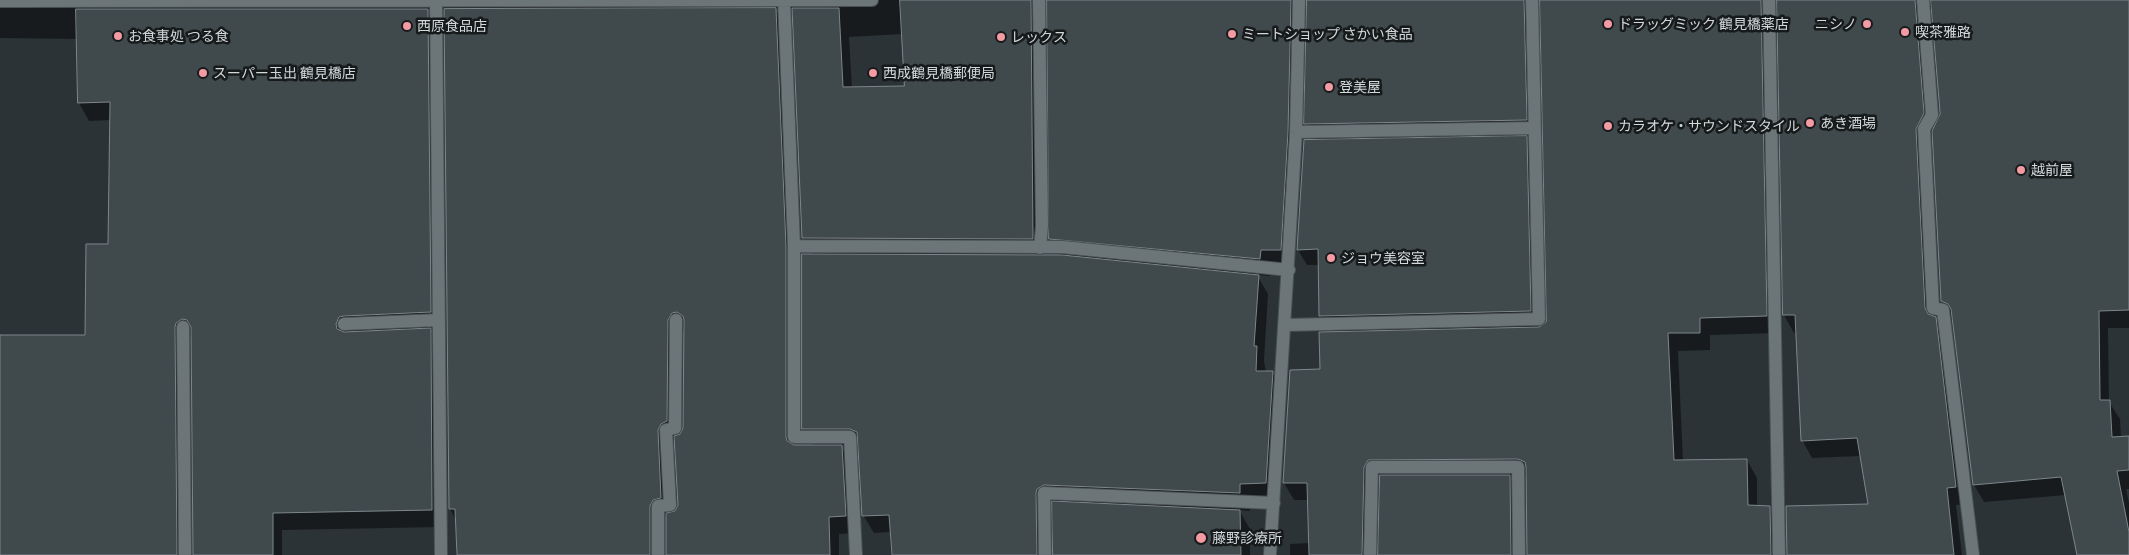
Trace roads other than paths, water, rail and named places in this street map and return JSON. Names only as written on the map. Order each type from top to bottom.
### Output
[{"type":"street","points":[[436,0],[441,555]]},
{"type":"street","points":[[784,0],[794,246],[794,438],[850,437],[856,555]]},
{"type":"street","points":[[0,1],[872,0]]},
{"type":"street","points":[[1040,0],[1042,226],[1040,248]]},
{"type":"street","points":[[1270,555],[1286,325],[1296,132],[1298,0]]},
{"type":"street","points":[[1286,325],[1539,319],[1532,0]]},
{"type":"street","points":[[1769,0],[1779,555]]},
{"type":"street","points":[[1924,0],[1932,115],[1924,128],[1932,308],[1943,310],[1973,555]]},
{"type":"street","points":[[1296,132],[1535,128]]},
{"type":"street","points":[[794,246],[1062,247],[1289,270]]},
{"type":"street","points":[[344,324],[439,320]]},
{"type":"street","points":[[658,555],[658,506],[670,505],[666,430],[675,428],[676,320]]},
{"type":"street","points":[[183,327],[185,555]]},
{"type":"street","points":[[1370,555],[1372,467],[1518,467],[1519,555]]},
{"type":"street","points":[[1045,555],[1044,492],[1274,503]]},
{"type":"place","name":"ドラッグミック 鶴見橋薬店","points":[[1608,24]]},
{"type":"place","name":"ニシノ","points":[[1867,24]]},
{"type":"place","name":"西原食品店","points":[[407,26]]},
{"type":"place","name":"喫茶雅路","points":[[1905,32]]},
{"type":"place","name":"ミートショップ さかい食品","points":[[1232,34]]},
{"type":"place","name":"お食事処 つる食","points":[[118,36]]},
{"type":"place","name":"レックス","points":[[1001,37]]},
{"type":"place","name":"スーパー玉出 鶴見橋店","points":[[203,73]]},
{"type":"place","name":"西成鶴見橋郵便局","points":[[873,73]]},
{"type":"place","name":"登美屋","points":[[1329,87]]},
{"type":"place","name":"あき酒場","points":[[1810,123]]},
{"type":"place","name":"カラオケ・サウンドスタイル","points":[[1608,126]]},
{"type":"place","name":"越前屋","points":[[2021,170]]},
{"type":"place","name":"ジョウ美容室","points":[[1331,258]]},
{"type":"place","name":"藤野診療所","points":[[1201,538]]}]
